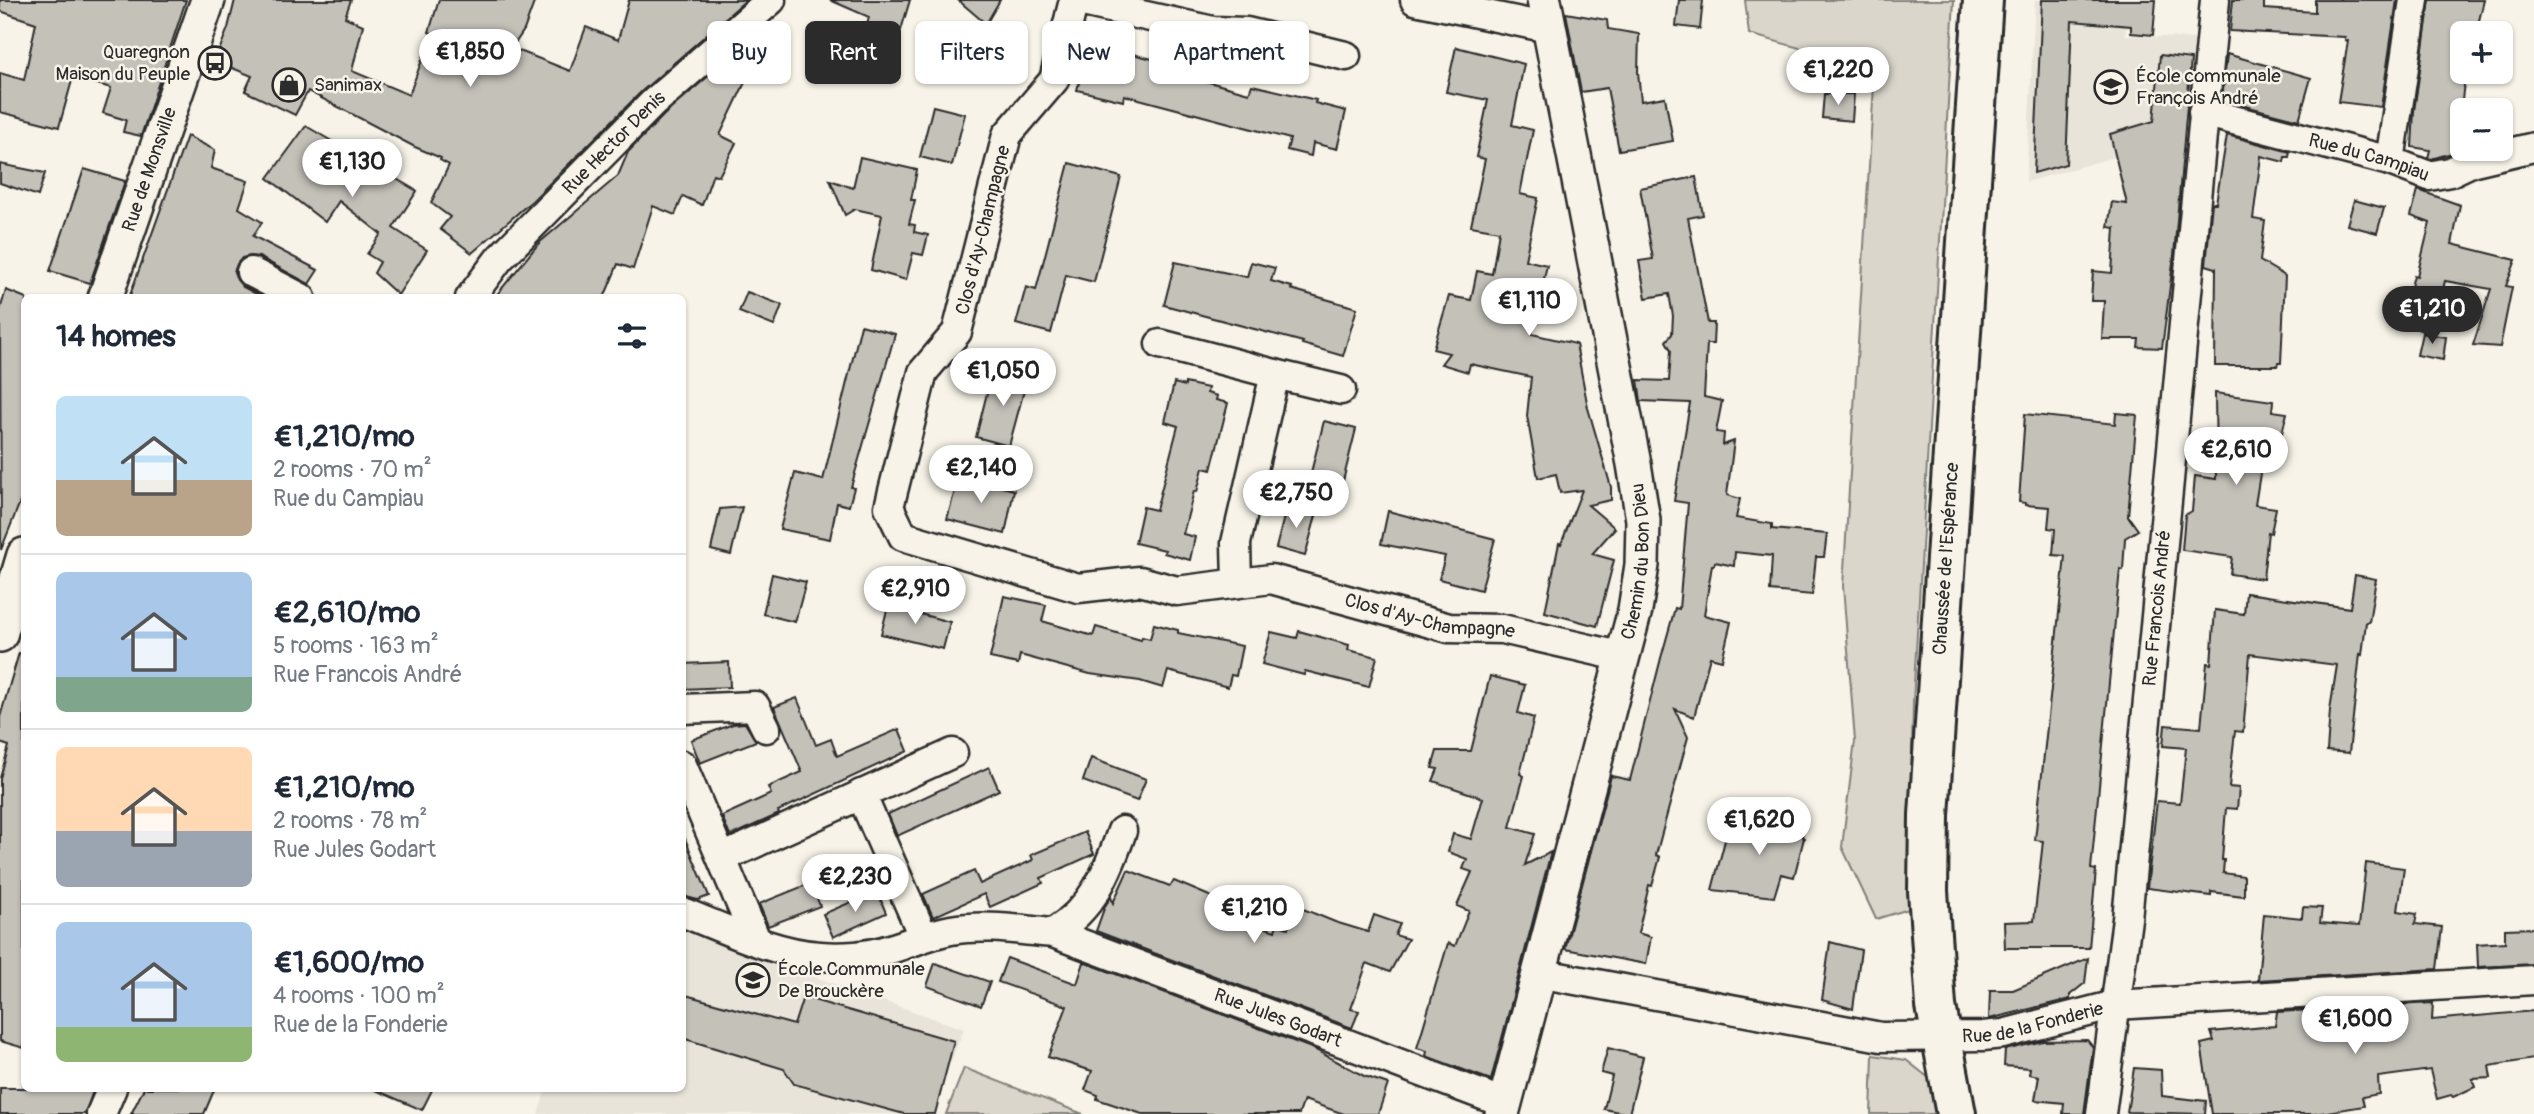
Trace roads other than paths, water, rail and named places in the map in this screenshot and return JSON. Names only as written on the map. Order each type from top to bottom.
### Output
[{"type":"main road","name":"Chaussée de l'Espérance","points":[[1956,1114],[1940,1035],[1928,891],[1929,815],[1983,0]]},
{"type":"street","name":"Rue de Monsville","points":[[107,294],[208,0]]},
{"type":"street","name":"Rue Hector Denis","points":[[473,294],[499,260],[653,103],[771,0]]},
{"type":"street","name":"Clos d'Ay-Champagne","points":[[1346,56],[1247,32],[1213,31],[1074,0],[1054,80],[1007,135],[957,332],[923,372],[890,507],[902,536],[1078,588],[1140,581],[1177,591],[1271,579],[1449,628],[1502,629],[1624,657]]},
{"type":"street","points":[[1415,0],[1547,14]]},
{"type":"street","name":"Rue Francois André","points":[[2101,1114],[2129,905],[2215,0]]},
{"type":"street","points":[[2390,161],[2414,0]]},
{"type":"street","name":"Chemin du Bon Dieu","points":[[1503,1108],[1624,657],[1642,565],[1643,520],[1634,464],[1547,14]]},
{"type":"street","name":"Rue du Campiau","points":[[2203,112],[2390,161],[2429,176],[2450,172],[2471,162],[2534,147]]},
{"type":"street","points":[[251,272],[293,294]]},
{"type":"street","points":[[1160,344],[1341,390]]},
{"type":"street","points":[[1237,583],[1236,543],[1275,374]]},
{"type":"street","points":[[0,635],[21,577]]},
{"type":"street","points":[[686,709],[755,706],[766,728]]},
{"type":"street","points":[[722,858],[953,753]]},
{"type":"street","points":[[686,774],[756,940]]},
{"type":"street","points":[[861,794],[923,936]]},
{"type":"street","points":[[1053,933],[1074,920],[1093,896],[1110,868],[1122,831]]},
{"type":"street","name":"Rue Jules Godart","points":[[686,914],[785,951],[821,956],[889,950],[923,936],[955,929],[1004,928],[1053,933],[1503,1108]]},
{"type":"street","name":"Rue de la Fonderie","points":[[1538,973],[1881,1037],[2003,1034],[2115,1005],[2534,980]]},
{"type":"street","points":[[101,1114],[110,1092]]},
{"type":"place","name":"Quaregnon Maison du Peuple","points":[[215,63]]},
{"type":"place","name":"Sanimax","points":[[289,85]]},
{"type":"place","name":"École communale François André","points":[[2111,87]]},
{"type":"place","name":"École Communale De Brouckère","points":[[753,980]]}]
